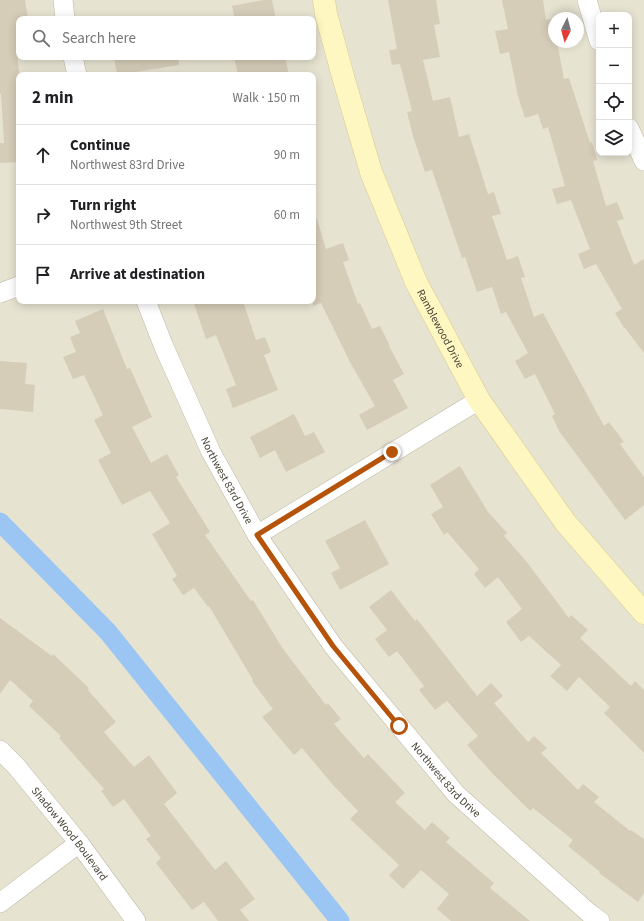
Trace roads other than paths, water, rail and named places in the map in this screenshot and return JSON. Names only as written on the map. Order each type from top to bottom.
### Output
[{"type":"street","points":[[62,0],[65,16]]},
{"type":"street","name":"Ramblewood Drive","points":[[324,0],[326,14],[344,80],[371,172],[416,282],[479,400],[565,522],[644,613]]},
{"type":"street","points":[[587,0],[596,31]]},
{"type":"street","points":[[74,60],[76,72]]},
{"type":"street","points":[[632,135],[644,161]]},
{"type":"street","points":[[0,293],[16,287]]},
{"type":"street","name":"Northwest 83rd Drive","points":[[147,304],[164,347],[211,452],[257,535],[333,646],[456,794],[589,913],[600,921]]},
{"type":"street","points":[[257,535],[479,400]]},
{"type":"street","name":"Shadow Wood Boulevard","points":[[0,750],[16,766],[79,843],[136,921]]},
{"type":"street","points":[[0,902],[79,843]]},
{"type":"waterway","points":[[0,522],[108,632],[340,921]]}]
